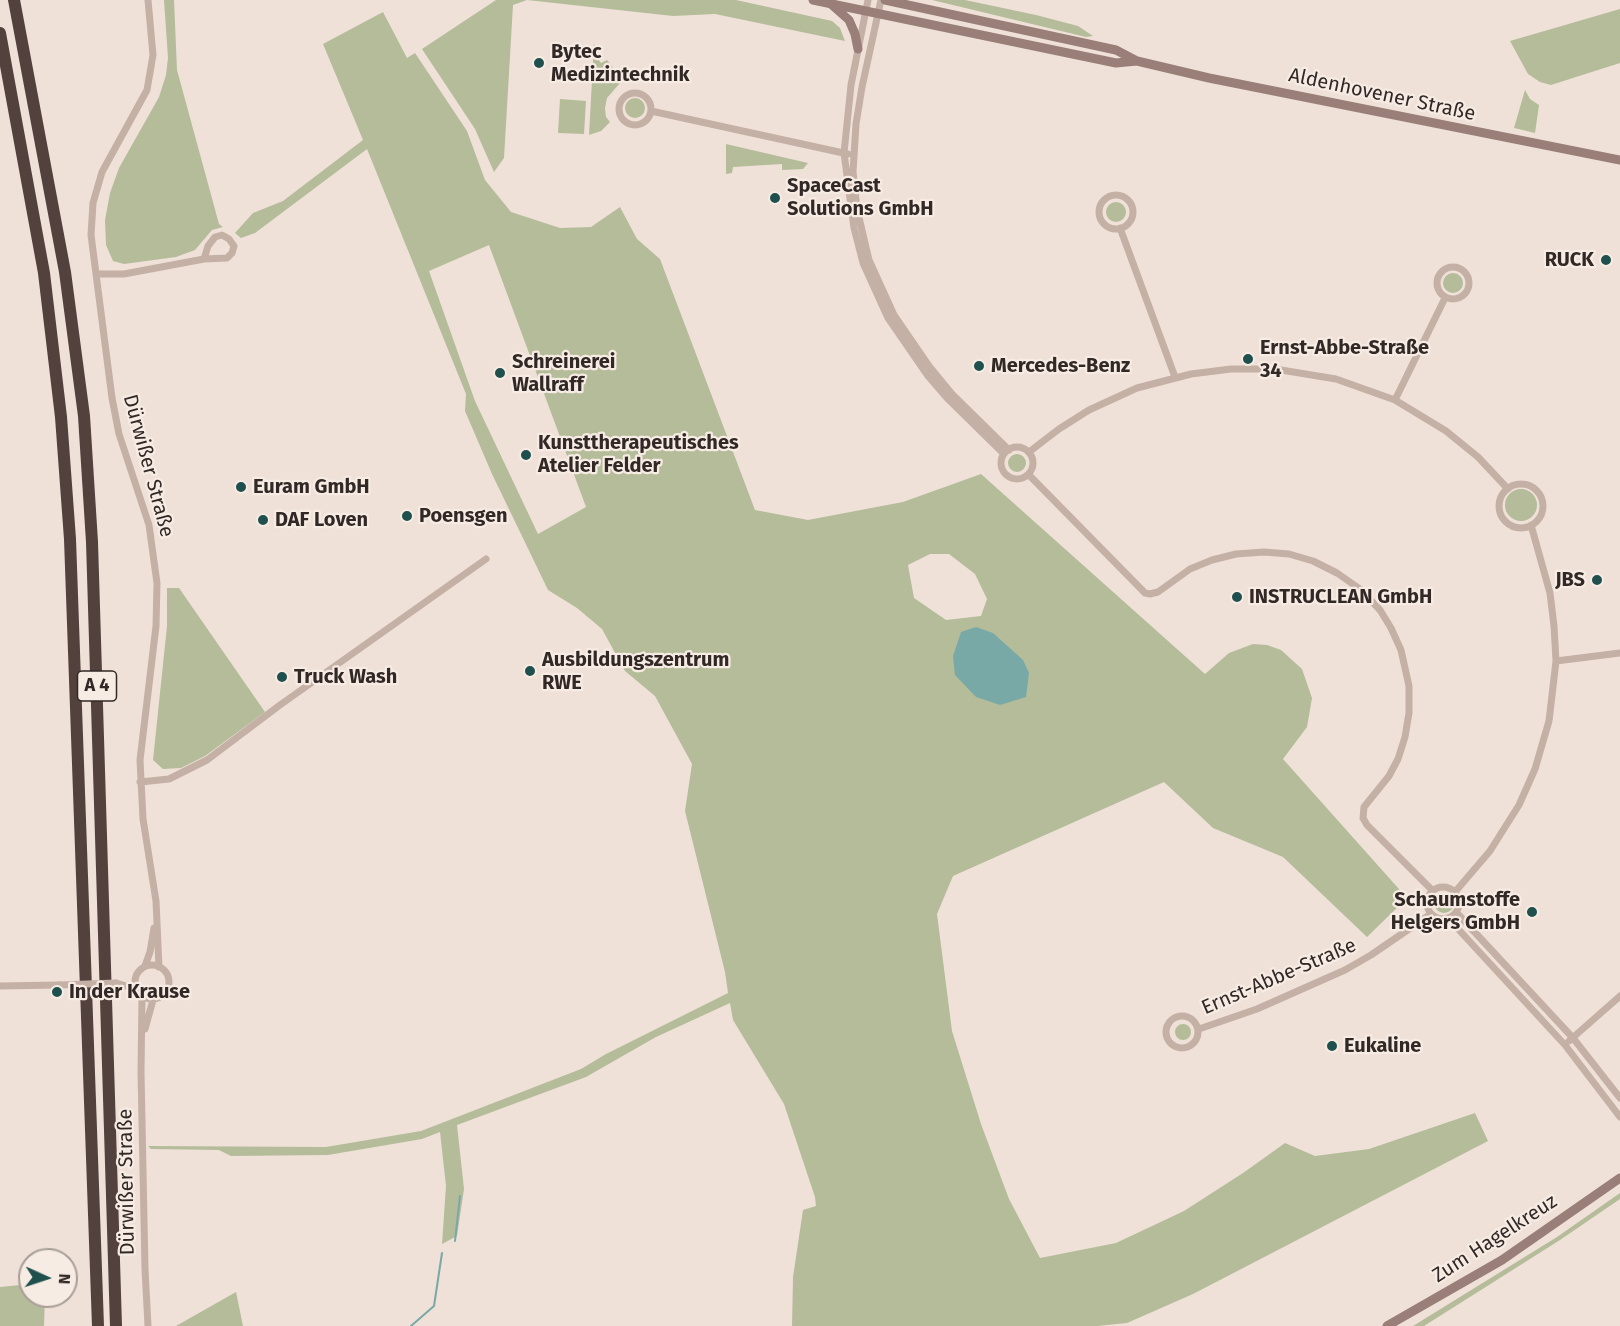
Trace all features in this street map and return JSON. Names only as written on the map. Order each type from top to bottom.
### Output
[{"type":"highway","name":"A 4","points":[[14,0],[65,272],[84,416],[92,542],[116,1326]]},
{"type":"highway","name":"A 4","points":[[0,33],[44,273],[61,417],[70,538],[98,1326]]},
{"type":"main road","name":"Aldenhovener Straße","points":[[813,0],[1116,63],[1137,61]]},
{"type":"main road","name":"Aldenhovener Straße","points":[[885,0],[912,3],[1116,50],[1137,61],[1221,81],[1620,160]]},
{"type":"main road","points":[[831,4],[849,20],[858,49]]},
{"type":"main road","name":"Zum Hagelkreuz","points":[[1387,1326],[1502,1260],[1620,1178]]},
{"type":"street","name":"Dürwißer Straße","points":[[148,0],[153,55],[150,78],[143,99],[104,168],[97,186],[91,219],[112,398],[119,434],[148,525],[157,583],[156,626],[140,760],[140,782],[143,819],[154,879],[159,967]]},
{"type":"street","points":[[868,0],[846,123],[844,153],[854,228],[863,263],[888,318],[928,376],[947,398],[1006,452]]},
{"type":"street","points":[[881,0],[862,87],[854,154],[854,190],[860,227],[869,260],[894,315],[929,366],[1006,452]]},
{"type":"street","points":[[638,93],[647,99],[651,111],[642,124],[631,125],[622,119],[619,108],[627,95],[638,93]]},
{"type":"street","points":[[651,111],[854,154]]},
{"type":"street","points":[[1114,196],[1120,196],[1129,201],[1133,212],[1130,222],[1120,228],[1110,228],[1105,225],[1100,215],[1101,205],[1105,200],[1114,196]]},
{"type":"street","points":[[1120,228],[1175,377]]},
{"type":"street","points":[[96,274],[124,274],[204,259]]},
{"type":"street","points":[[1451,267],[1461,269],[1468,277],[1468,290],[1455,299],[1445,298],[1438,290],[1438,275],[1451,267]]},
{"type":"street","points":[[1395,400],[1445,298]]},
{"type":"street","points":[[1029,452],[1059,429],[1089,411],[1137,388],[1175,377],[1231,369],[1275,369],[1336,379],[1395,400],[1446,430],[1478,457],[1508,489]]},
{"type":"street","points":[[1017,447],[1029,452],[1033,461],[1029,475],[1014,480],[1005,474],[1001,465],[1006,452],[1017,447]]},
{"type":"street","points":[[1029,475],[1145,593],[1158,592],[1190,569],[1212,560],[1236,554],[1264,552],[1289,554],[1313,561],[1337,573],[1360,589],[1380,610],[1391,628],[1401,650],[1409,686],[1409,713],[1398,759],[1389,776],[1364,807],[1364,818],[1367,825],[1432,890]]},
{"type":"street","points":[[1520,484],[1527,485],[1538,492],[1543,504],[1542,511],[1540,517],[1531,525],[1518,527],[1506,522],[1502,517],[1501,499],[1508,489],[1520,484]]},
{"type":"street","points":[[1455,892],[1490,851],[1525,792],[1541,751],[1549,721],[1556,661],[1550,594],[1531,525]]},
{"type":"street","points":[[140,782],[169,779],[207,760],[280,705],[486,559]]},
{"type":"street","points":[[1556,661],[1620,653]]},
{"type":"street","points":[[1442,886],[1455,892],[1459,902],[1456,912],[1448,918],[1437,918],[1431,914],[1427,899],[1432,890],[1442,886]]},
{"type":"street","points":[[1456,912],[1573,1038],[1620,1098]]},
{"type":"street","name":"Ernst-Abbe-Straße","points":[[1198,1029],[1257,1009],[1345,969],[1371,955],[1431,914]]},
{"type":"street","name":"Dürwißer Straße","points":[[145,966],[150,952],[156,917]]},
{"type":"street","points":[[1448,918],[1565,1045],[1620,1117]]},
{"type":"street","points":[[145,966],[159,967],[165,971],[169,986],[160,998],[153,1000],[142,997],[132,983],[145,966]]},
{"type":"street","points":[[0,986],[132,983]]},
{"type":"street","points":[[1565,1045],[1620,996]]},
{"type":"street","name":"Dürwißer Straße","points":[[142,997],[141,1072],[148,1326]]},
{"type":"street","name":"Dürwißer Straße","points":[[143,1037],[153,1000]]},
{"type":"street","name":"Ernst-Abbe-Straße","points":[[1177,1017],[1189,1017],[1198,1029],[1197,1039],[1185,1048],[1176,1047],[1167,1036],[1168,1024],[1177,1017]]},
{"type":"green space","points":[[164,0],[174,0],[177,70],[219,224],[223,227],[212,230],[195,250],[176,257],[124,264],[113,261],[106,245],[105,220],[110,193],[119,168],[159,97],[166,75],[168,58]]},
{"type":"green space","points":[[496,0],[527,0],[513,5],[504,158],[494,172],[475,129],[422,49]]},
{"type":"green space","points":[[527,0],[736,0],[832,21],[840,28],[845,41],[715,14],[673,16]]},
{"type":"green space","points":[[932,0],[965,0],[1036,15],[1078,26],[1093,36],[1086,37]]},
{"type":"green space","points":[[1620,9],[1620,63],[1551,85],[1540,82],[1528,74],[1510,41]]},
{"type":"green space","points":[[383,12],[407,58],[415,53],[467,131],[485,180],[511,212],[560,228],[591,227],[620,207],[637,239],[660,259],[755,510],[808,520],[903,502],[981,474],[1205,674],[1229,653],[1253,644],[1267,645],[1281,650],[1302,669],[1312,698],[1307,727],[1283,759],[1407,898],[1367,937],[1283,857],[1213,828],[1164,782],[953,876],[937,914],[952,1031],[981,1124],[1009,1199],[1040,1258],[1116,1243],[1184,1211],[1285,1143],[1315,1156],[1369,1149],[1475,1113],[1488,1141],[1193,1294],[1127,1323],[1097,1326],[792,1326],[793,1277],[803,1210],[816,1206],[815,1197],[784,1104],[733,1020],[730,1003],[656,1037],[586,1077],[457,1125],[464,1189],[457,1236],[442,1244],[446,1186],[440,1132],[422,1139],[328,1155],[231,1156],[219,1150],[151,1149],[148,1146],[326,1147],[421,1131],[581,1069],[606,1054],[728,993],[725,972],[685,811],[692,764],[655,696],[625,671],[602,629],[577,608],[548,590],[492,474],[465,411],[466,394],[367,149],[255,233],[241,238],[235,233],[253,213],[283,201],[363,140],[323,44]],"holes":[[[489,245],[586,507],[538,534],[475,401],[429,271]],[[930,554],[949,554],[975,574],[987,599],[981,616],[946,620],[914,598],[908,565]]]},
{"type":"green space","points":[[594,44],[598,49],[594,54],[601,63],[607,60],[621,78],[620,83],[607,98],[606,117],[610,122],[601,131],[589,135]]},
{"type":"green space","points":[[1525,90],[1530,99],[1539,105],[1535,133],[1514,128]]},
{"type":"green space","points":[[635,98],[642,101],[645,108],[642,115],[635,118],[628,115],[625,108],[628,101]]},
{"type":"green space","points":[[560,99],[586,101],[584,134],[558,133]]},
{"type":"green space","points":[[726,144],[808,163],[803,169],[782,170],[782,164],[733,167],[732,173],[726,174]]},
{"type":"green space","points":[[1116,202],[1123,205],[1126,212],[1123,219],[1116,222],[1109,219],[1106,212],[1109,205]]},
{"type":"green space","points":[[1453,273],[1460,276],[1463,283],[1460,290],[1453,293],[1446,290],[1443,283],[1446,276]]},
{"type":"green space","points":[[1017,454],[1023,457],[1026,463],[1023,469],[1017,472],[1011,469],[1008,463],[1011,457]]},
{"type":"green space","points":[[1521,489],[1532,494],[1537,505],[1532,516],[1521,521],[1510,516],[1505,505],[1510,494]]},
{"type":"green space","points":[[167,588],[179,588],[265,712],[205,756],[181,768],[163,769],[153,760],[167,626]]},
{"type":"green space","points":[[1444,893],[1451,896],[1454,903],[1451,910],[1444,913],[1437,910],[1434,903],[1437,896]]},
{"type":"green space","points":[[1180,1024],[1186,1024],[1191,1032],[1189,1038],[1180,1040],[1175,1035],[1175,1029]]},
{"type":"green space","points":[[1620,1193],[1620,1199],[1560,1240],[1424,1326],[1413,1326],[1557,1237]]},
{"type":"green space","points":[[18,1285],[18,1308],[45,1308],[44,1326],[0,1326],[0,1287]]},
{"type":"green space","points":[[236,1292],[243,1326],[176,1326]]},
{"type":"water","points":[[976,627],[993,633],[1023,660],[1029,673],[1026,697],[1000,705],[976,697],[955,675],[953,656],[961,632]]},
{"type":"waterway","points":[[455,1241],[460,1196]]},
{"type":"waterway","points":[[411,1326],[434,1306],[442,1253]]},
{"type":"place","name":"Bytec Medizintechnik","points":[[539,63]]},
{"type":"place","name":"SpaceCast Solutions GmbH","points":[[775,198]]},
{"type":"place","name":"RUCK","points":[[1606,260]]},
{"type":"place","name":"Ernst-Abbe-Straße 34","points":[[1248,359]]},
{"type":"place","name":"Mercedes-Benz","points":[[979,366]]},
{"type":"place","name":"Schreinerei Wallraff","points":[[500,373]]},
{"type":"place","name":"Kunsttherapeutisches Atelier Felder","points":[[526,455]]},
{"type":"place","name":"Euram GmbH","points":[[241,487]]},
{"type":"place","name":"Poensgen","points":[[407,516]]},
{"type":"place","name":"DAF Loven","points":[[263,520]]},
{"type":"place","name":"JBS","points":[[1597,580]]},
{"type":"place","name":"INSTRUCLEAN GmbH","points":[[1237,597]]},
{"type":"place","name":"Ausbildungszentrum RWE","points":[[530,671]]},
{"type":"place","name":"Truck Wash","points":[[282,677]]},
{"type":"place","name":"Schaumstoffe Helgers GmbH","points":[[1532,912]]},
{"type":"place","name":"In der Krause","points":[[57,992]]},
{"type":"place","name":"Eukaline","points":[[1332,1046]]}]
